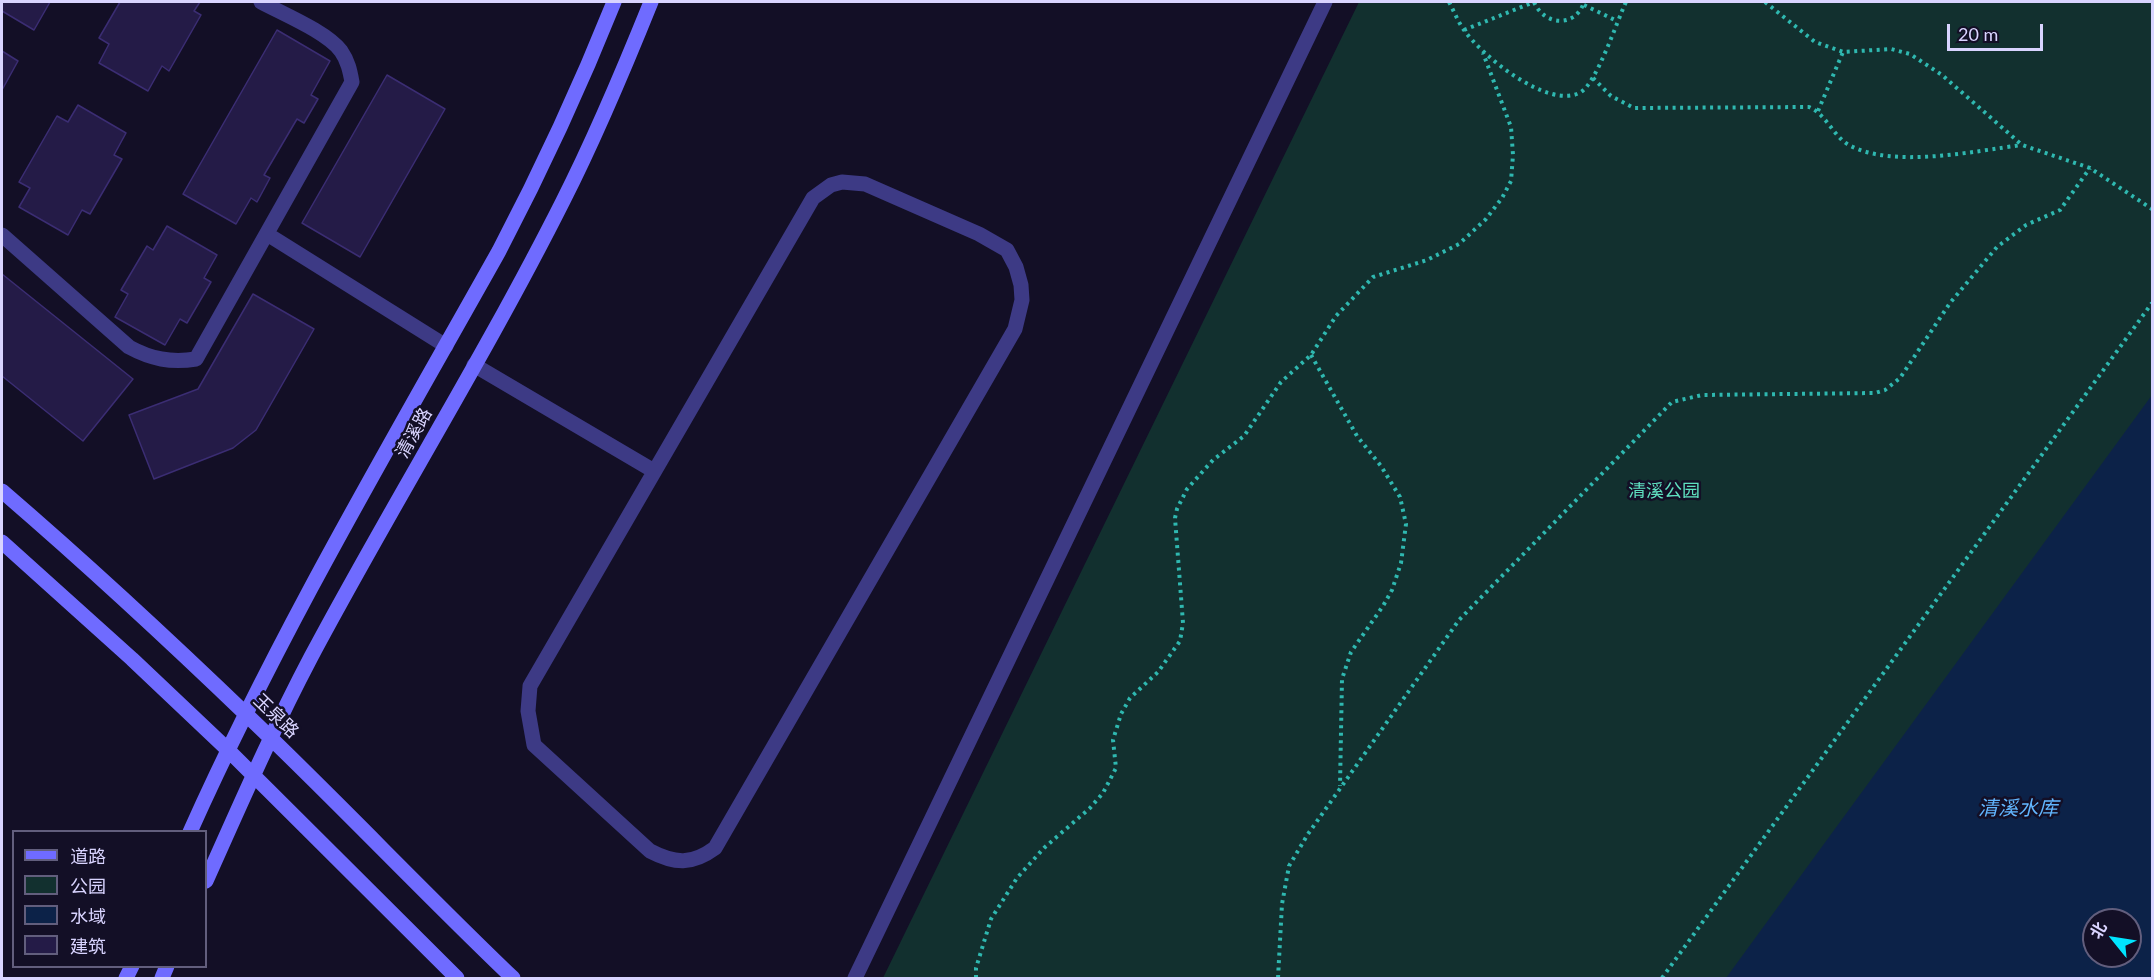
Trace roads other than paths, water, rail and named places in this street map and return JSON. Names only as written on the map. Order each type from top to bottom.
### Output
[{"type":"street","points":[[2,235],[129,347],[160,360],[178,362],[196,359],[352,82],[350,67],[333,42],[261,2]]},
{"type":"street","name":"清溪路","points":[[190,830],[285,634],[499,251],[538,176],[565,119],[614,2]]},
{"type":"street","name":"清溪路","points":[[207,878],[253,775],[310,659],[564,200],[625,66],[651,2]]},
{"type":"street","points":[[855,978],[1325,2]]},
{"type":"street","points":[[842,182],[865,184],[979,234],[1007,250],[1016,267],[1021,285],[1022,300],[1015,329],[715,848],[704,856],[692,860],[678,861],[664,858],[651,851],[559,768],[534,745],[528,711],[530,686],[654,471],[813,198],[831,185],[842,182]]},
{"type":"street","points":[[267,234],[446,346]]},
{"type":"street","points":[[474,365],[654,471]]},
{"type":"street","name":"玉泉路","points":[[2,491],[245,713],[438,907],[513,978]]},
{"type":"street","points":[[2,542],[132,659],[228,750],[457,978]]},
{"type":"water","name":"清溪水库","points":[[2152,395],[2152,978],[1726,978]]},
{"type":"park label","name":"清溪公园","points":[[1664,491]]}]
